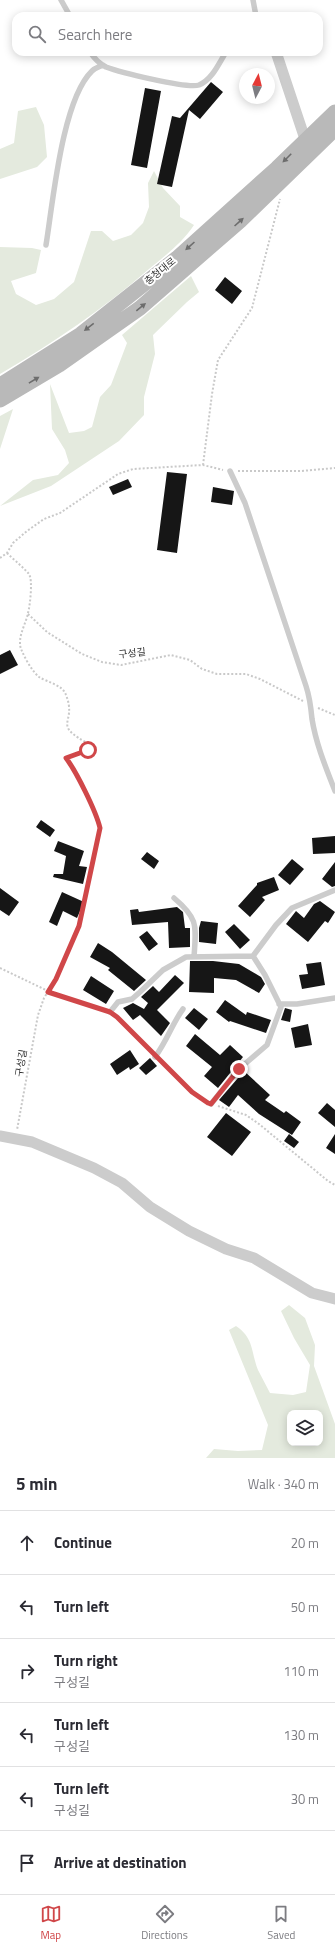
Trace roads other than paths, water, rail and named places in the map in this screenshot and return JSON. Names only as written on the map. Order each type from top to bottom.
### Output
[{"type":"main road","name":"충청대로","points":[[0,385],[81,334],[177,258],[277,168],[305,139],[335,112]]},
{"type":"main road","name":"충청대로","points":[[0,400],[59,365],[140,308],[285,179],[335,129]]},
{"type":"street","points":[[277,56],[305,139]]},
{"type":"street","points":[[0,1136],[32,1142],[94,1168],[122,1183],[150,1207],[189,1231],[226,1249],[254,1258],[312,1293],[335,1299]]},
{"type":"lane","points":[[61,0],[68,12]]},
{"type":"lane","points":[[253,0],[255,12]]},
{"type":"lane","points":[[93,56],[103,65],[141,76],[197,86],[205,82],[223,56]]},
{"type":"lane","points":[[46,245],[64,138],[72,106],[88,76],[94,69],[103,65]]},
{"type":"lane","points":[[230,471],[245,503],[312,705],[312,720],[322,756],[335,791]]},
{"type":"lane","points":[[253,956],[276,925],[292,908],[335,890]]},
{"type":"lane","points":[[174,898],[187,909],[196,926],[194,957]]},
{"type":"lane","points":[[110,1012],[118,1002],[132,999],[163,970],[186,957],[253,956]]},
{"type":"lane","points":[[211,1104],[239,1069],[267,1045],[280,1007],[266,975],[253,956]]},
{"type":"lane","points":[[279,1004],[297,1004],[335,998]]},
{"type":"lane","points":[[155,1056],[164,1044],[175,1020],[183,1009]]}]
